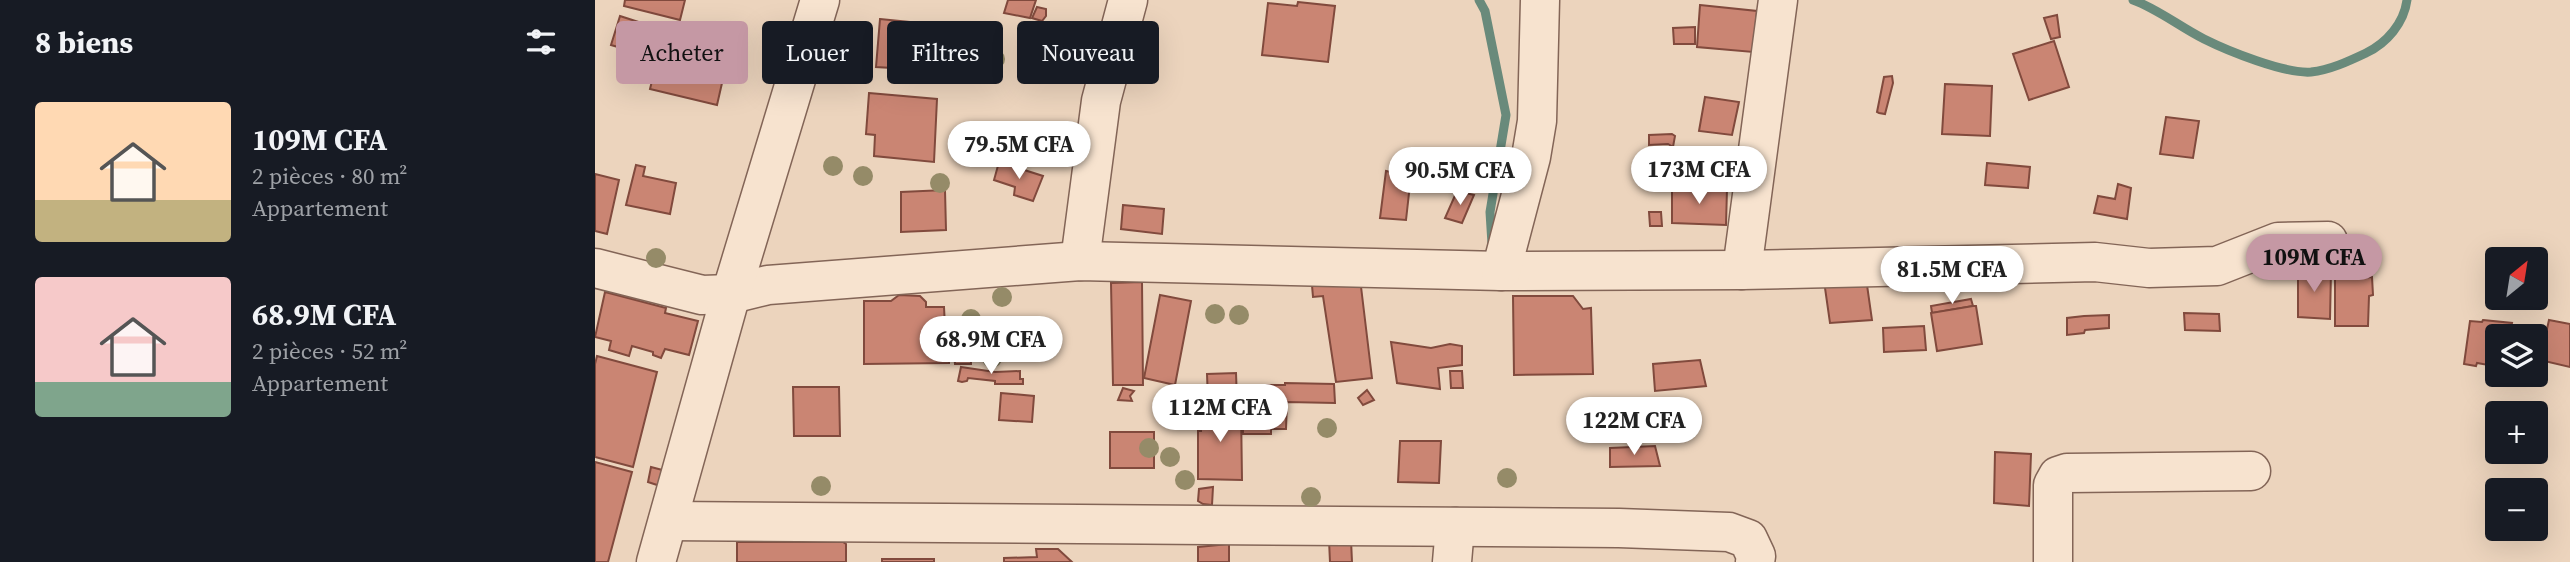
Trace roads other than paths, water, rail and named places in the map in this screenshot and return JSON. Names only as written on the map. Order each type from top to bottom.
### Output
[{"type":"street","points":[[656,562],[731,294],[820,0]]},
{"type":"street","points":[[1080,261],[1101,101],[1128,0]]},
{"type":"street","points":[[1501,271],[1531,157],[1537,121],[1540,0]]},
{"type":"street","points":[[1742,270],[1778,0]]},
{"type":"street","points":[[595,268],[702,295],[731,294],[768,285],[1080,261],[1501,271],[1742,270],[2095,262],[2149,268],[2217,266],[2279,242],[2328,241]]},
{"type":"street","points":[[2053,562],[2053,485],[2058,476],[2067,473],[2251,471]]},
{"type":"street","points":[[668,521],[1453,544],[1619,528],[1729,532],[1748,539],[1756,556],[1755,562]]},
{"type":"waterway","points":[[1479,0],[1485,11],[1506,115],[1490,212],[1492,244]]},
{"type":"waterway","points":[[2133,0],[2227,49],[2272,66],[2300,72],[2325,69],[2346,62],[2381,44],[2398,24],[2407,0]]}]
